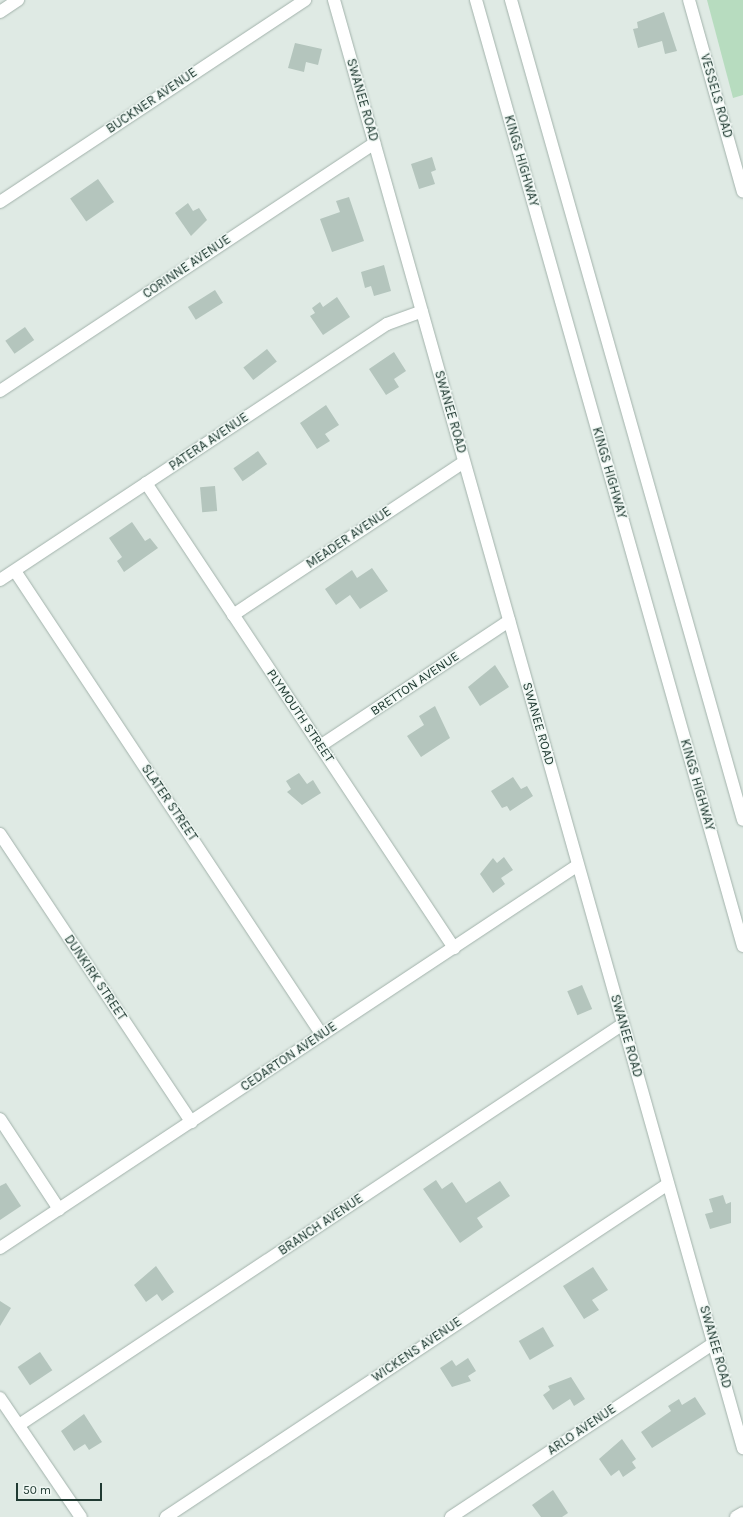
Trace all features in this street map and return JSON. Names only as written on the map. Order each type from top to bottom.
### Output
[{"type":"street","points":[[0,12],[18,0]]},
{"type":"street","name":"BUCKNER AVENUE","points":[[0,202],[305,0]]},
{"type":"street","name":"SWANEE ROAD","points":[[334,0],[743,1448]]},
{"type":"street","name":"KINGS HIGHWAY","points":[[476,0],[743,946]]},
{"type":"street","points":[[511,0],[743,820]]},
{"type":"street","name":"VESSELS ROAD","points":[[689,0],[743,192]]},
{"type":"street","name":"CORINNE AVENUE","points":[[0,391],[374,143]]},
{"type":"street","name":"PATERA AVENUE","points":[[0,580],[387,324],[422,312]]},
{"type":"street","name":"MEADER AVENUE","points":[[233,615],[464,462]]},
{"type":"street","name":"PLYMOUTH STREET","points":[[146,483],[454,948]]},
{"type":"street","name":"SLATER STREET","points":[[15,571],[322,1035]]},
{"type":"street","name":"BRETTON AVENUE","points":[[320,746],[509,621]]},
{"type":"street","name":"DUNKIRK STREET","points":[[0,834],[191,1122]]},
{"type":"street","name":"CEDARTON AVENUE","points":[[0,1248],[578,865]]},
{"type":"street","name":"BRANCH AVENUE","points":[[19,1425],[623,1024]]},
{"type":"street","points":[[0,1119],[59,1209]]},
{"type":"street","name":"WICKENS AVENUE","points":[[166,1517],[668,1184]]},
{"type":"street","name":"ARLO AVENUE","points":[[451,1517],[714,1343]]},
{"type":"street","points":[[0,1398],[81,1517]]},
{"type":"street","points":[[736,1517],[743,1513]]},
{"type":"green space","points":[[707,0],[743,0],[743,95],[733,98]]},
{"type":"building","points":[[664,12],[677,51],[665,54],[662,41],[638,48],[633,29],[638,28],[637,22]]},
{"type":"building","points":[[295,43],[322,49],[318,65],[306,62],[304,72],[288,68]]},
{"type":"building","points":[[432,157],[436,170],[431,172],[435,184],[419,189],[411,164]]},
{"type":"building","points":[[98,179],[114,202],[86,221],[70,199]]},
{"type":"building","points":[[349,197],[364,241],[332,252],[320,219],[340,212],[336,201]]},
{"type":"building","points":[[188,203],[193,211],[199,208],[207,220],[191,236],[175,213]]},
{"type":"building","points":[[384,265],[391,291],[374,296],[371,286],[365,288],[361,272]]},
{"type":"building","points":[[215,290],[223,303],[196,320],[188,307]]},
{"type":"building","points":[[337,297],[350,317],[323,335],[310,316],[315,313],[312,308],[320,302],[323,307]]},
{"type":"building","points":[[25,327],[34,340],[15,354],[5,341]]},
{"type":"building","points":[[267,349],[277,362],[253,380],[243,367]]},
{"type":"building","points":[[394,352],[406,371],[394,379],[399,387],[386,395],[369,369]]},
{"type":"building","points":[[326,405],[339,425],[325,434],[330,441],[317,449],[300,423]]},
{"type":"building","points":[[258,451],[267,464],[243,481],[233,468]]},
{"type":"building","points":[[215,486],[217,511],[202,512],[200,487]]},
{"type":"building","points":[[132,522],[145,541],[150,538],[158,548],[124,572],[117,561],[122,557],[109,538]]},
{"type":"building","points":[[372,568],[388,591],[360,609],[350,595],[336,605],[325,589],[352,570],[357,578]]},
{"type":"building","points":[[495,665],[509,687],[480,706],[468,687]]},
{"type":"building","points":[[435,706],[450,738],[421,757],[407,736],[424,725],[419,716]]},
{"type":"building","points":[[299,773],[307,784],[313,780],[321,793],[302,805],[287,792],[291,789],[286,781]]},
{"type":"building","points":[[513,777],[521,789],[527,786],[533,796],[510,811],[507,806],[502,808],[491,791]]},
{"type":"building","points":[[504,857],[513,870],[501,878],[505,884],[493,893],[480,874],[493,858],[497,863]]},
{"type":"building","points":[[582,985],[592,1009],[577,1015],[567,991]]},
{"type":"building","points":[[436,1180],[442,1189],[452,1182],[466,1203],[500,1181],[510,1196],[477,1218],[483,1227],[460,1243],[423,1189]]},
{"type":"building","points":[[6,1183],[21,1206],[0,1220],[0,1186]]},
{"type":"building","points":[[723,1195],[726,1204],[731,1202],[731,1223],[710,1229],[705,1214],[713,1212],[709,1199]]},
{"type":"building","points":[[156,1266],[174,1292],[162,1301],[157,1294],[146,1302],[134,1285]]},
{"type":"building","points":[[593,1267],[608,1290],[592,1300],[599,1310],[584,1319],[563,1286]]},
{"type":"building","points":[[0,1301],[11,1308],[0,1326]]},
{"type":"building","points":[[543,1327],[554,1346],[530,1360],[519,1341]]},
{"type":"building","points":[[40,1352],[52,1370],[30,1385],[18,1367]]},
{"type":"building","points":[[468,1358],[476,1371],[468,1376],[471,1381],[452,1387],[440,1368],[452,1360],[456,1366]]},
{"type":"building","points":[[571,1377],[585,1399],[574,1406],[570,1399],[553,1410],[543,1395],[550,1390],[548,1386]]},
{"type":"building","points":[[695,1397],[706,1414],[652,1448],[641,1432],[671,1411],[668,1406],[679,1399],[682,1405]]},
{"type":"building","points":[[84,1414],[102,1442],[89,1450],[85,1444],[74,1451],[61,1431]]},
{"type":"building","points":[[622,1439],[636,1459],[632,1462],[636,1468],[623,1477],[619,1470],[611,1476],[599,1459]]},
{"type":"building","points":[[553,1490],[568,1513],[562,1517],[541,1517],[532,1505]]}]
